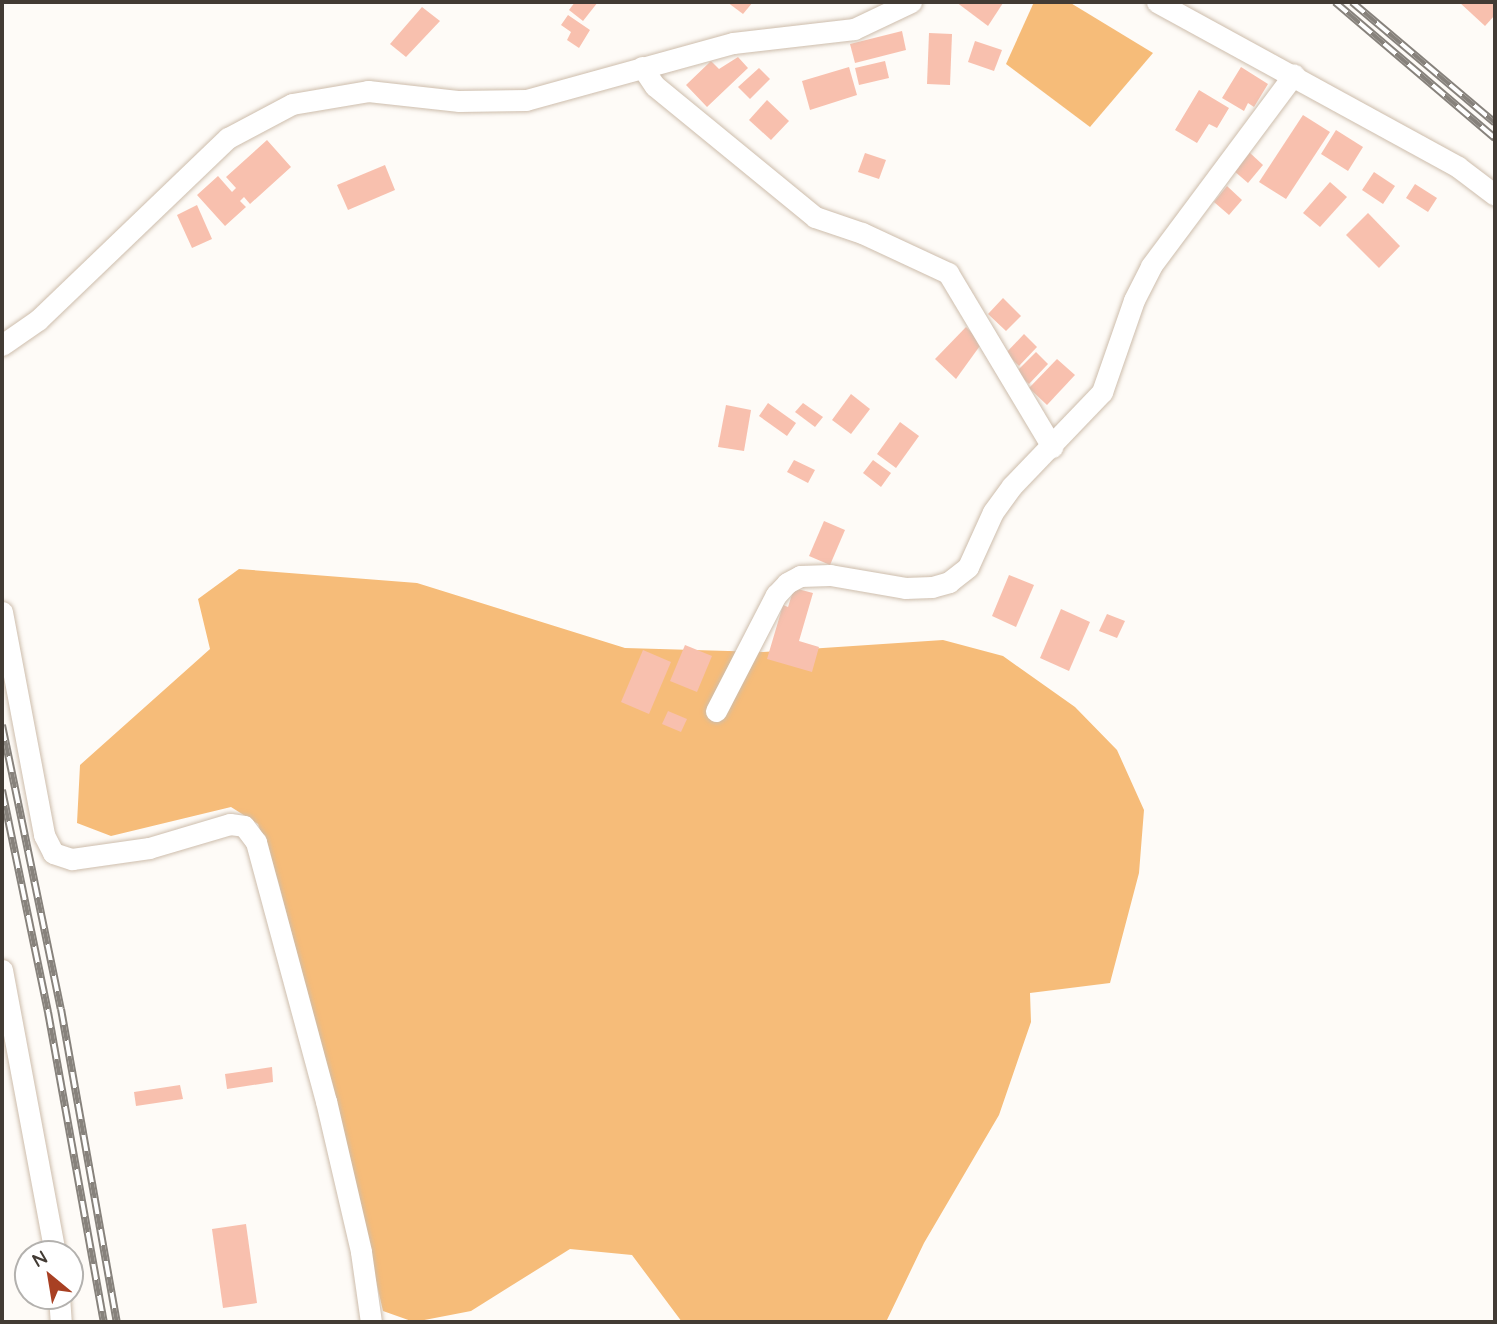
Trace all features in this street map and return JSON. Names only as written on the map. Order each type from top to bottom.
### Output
[{"type":"street","points":[[2,345],[37,320],[228,138],[275,110],[312,97],[368,90],[459,101],[526,100],[733,43],[833,34],[880,20],[911,2]]},
{"type":"street","points":[[1157,2],[1294,74],[1458,167],[1495,195]]},
{"type":"street","points":[[642,66],[655,86],[815,217],[862,233],[948,273],[1052,447]]},
{"type":"street","points":[[716,711],[776,595],[787,583],[800,576],[830,575],[905,588],[949,582],[968,567],[993,512],[1012,486],[1102,392],[1133,300],[1151,267],[1294,74]]},
{"type":"street","points":[[2,612],[44,835],[52,853],[72,859],[149,848],[230,824],[244,826],[256,842],[326,1101],[361,1252],[371,1322]]},
{"type":"street","points":[[2,970],[52,1240]]},
{"type":"shaded area","points":[[1034,2],[1069,2],[1153,53],[1090,127],[1006,64]]},
{"type":"shaded area","points":[[239,569],[417,583],[625,648],[763,652],[943,640],[1003,656],[1075,707],[1117,750],[1144,810],[1139,873],[1110,983],[1030,993],[1031,1022],[999,1115],[924,1243],[886,1322],[682,1322],[632,1255],[570,1249],[471,1311],[414,1322],[383,1311],[326,1065],[278,881],[258,824],[231,807],[111,836],[77,823],[80,765],[210,649],[198,599]]},
{"type":"building","points":[[575,2],[598,2],[583,21],[569,10]]},
{"type":"building","points":[[727,2],[753,2],[743,14]]},
{"type":"building","points":[[956,2],[1000,2],[1003,3],[988,26]]},
{"type":"building","points":[[1459,2],[1495,2],[1495,15],[1485,26]]},
{"type":"building","points":[[422,7],[440,21],[406,57],[390,44]]},
{"type":"building","points":[[568,15],[590,30],[579,48],[567,40],[571,32],[561,25]]},
{"type":"building","points":[[902,31],[906,50],[855,63],[850,44]]},
{"type":"building","points":[[929,33],[952,34],[950,85],[927,84]]},
{"type":"building","points":[[975,41],[1002,50],[994,71],[968,62]]},
{"type":"building","points":[[738,57],[748,68],[707,107],[686,85],[711,61],[719,69]]},
{"type":"building","points":[[885,61],[889,78],[859,85],[855,68]]},
{"type":"building","points":[[849,67],[857,95],[810,110],[802,81]]},
{"type":"building","points":[[1241,67],[1268,84],[1254,107],[1248,103],[1244,111],[1222,98]]},
{"type":"building","points":[[759,68],[770,79],[750,99],[738,87]]},
{"type":"building","points":[[1199,90],[1229,108],[1217,128],[1209,124],[1197,143],[1175,130]]},
{"type":"building","points":[[767,100],[789,121],[771,140],[749,120]]},
{"type":"building","points":[[1303,115],[1330,132],[1286,199],[1259,182]]},
{"type":"building","points":[[1336,130],[1363,147],[1348,171],[1321,154]]},
{"type":"building","points":[[267,140],[291,167],[250,204],[244,197],[240,201],[246,207],[225,226],[197,195],[218,176],[232,192],[236,188],[226,177]]},
{"type":"building","points":[[1249,152],[1263,165],[1248,183],[1233,170]]},
{"type":"building","points":[[865,153],[886,160],[879,179],[858,172]]},
{"type":"building","points":[[385,165],[395,190],[348,210],[337,185]]},
{"type":"building","points":[[1374,172],[1395,186],[1383,204],[1362,190]]},
{"type":"building","points":[[1330,182],[1347,197],[1320,227],[1303,213]]},
{"type":"building","points":[[1415,184],[1437,198],[1428,212],[1406,198]]},
{"type":"building","points":[[1227,186],[1242,200],[1229,215],[1214,202]]},
{"type":"building","points":[[197,205],[212,239],[192,248],[177,215]]},
{"type":"building","points":[[1368,213],[1400,246],[1379,268],[1346,235]]},
{"type":"building","points":[[1003,298],[1021,316],[1006,331],[988,314]]},
{"type":"building","points":[[966,327],[982,343],[956,379],[935,359]]},
{"type":"building","points":[[1024,334],[1037,347],[1019,366],[1006,353]]},
{"type":"building","points":[[1036,352],[1048,364],[1029,384],[1016,372]]},
{"type":"building","points":[[1057,359],[1075,375],[1047,405],[1029,388]]},
{"type":"building","points":[[851,394],[870,409],[851,434],[832,420]]},
{"type":"building","points":[[768,403],[796,423],[787,436],[759,416]]},
{"type":"building","points":[[803,403],[823,417],[815,427],[795,412]]},
{"type":"building","points":[[726,405],[751,410],[744,451],[718,447]]},
{"type":"building","points":[[900,422],[919,436],[896,468],[877,454]]},
{"type":"building","points":[[794,460],[815,470],[808,483],[787,472]]},
{"type":"building","points":[[873,460],[891,473],[881,487],[863,473]]},
{"type":"building","points":[[824,521],[845,530],[830,565],[809,556]]},
{"type":"building","points":[[1009,575],[1034,585],[1016,627],[992,616]]},
{"type":"building","points":[[794,588],[813,593],[799,641],[819,647],[812,672],[767,659],[783,605],[788,607]]},
{"type":"building","points":[[1061,609],[1090,622],[1069,671],[1040,658]]},
{"type":"building","points":[[1107,614],[1125,621],[1117,638],[1099,631]]},
{"type":"building","points":[[685,645],[712,656],[697,692],[670,681]]},
{"type":"building","points":[[643,650],[671,662],[649,714],[621,702]]},
{"type":"building","points":[[668,711],[687,719],[681,732],[662,724]]},
{"type":"building","points":[[272,1067],[273,1082],[227,1089],[225,1074]]},
{"type":"building","points":[[180,1085],[183,1099],[136,1106],[134,1092]]},
{"type":"building","points":[[246,1224],[257,1303],[223,1308],[212,1229]]},
{"type":"railway","points":[[1335,2],[1495,138]]},
{"type":"railway","points":[[1352,2],[1495,123]]},
{"type":"railway","points":[[2,725],[61,1009],[117,1322]]},
{"type":"railway","points":[[2,790],[48,1012],[104,1322]]}]
